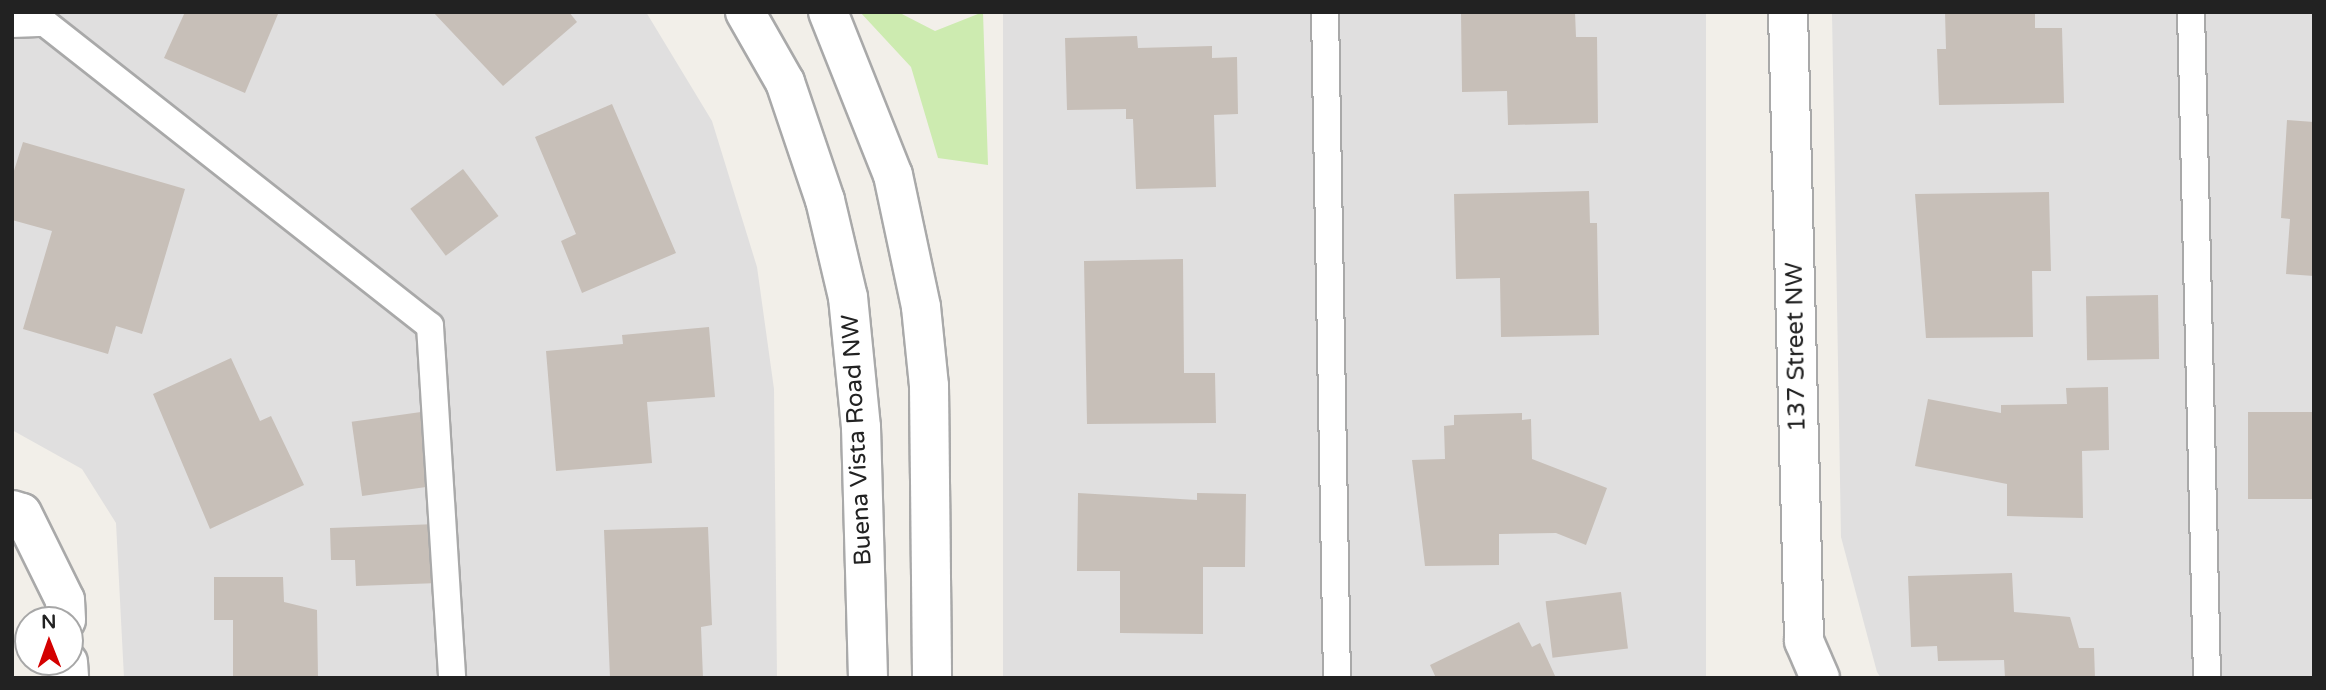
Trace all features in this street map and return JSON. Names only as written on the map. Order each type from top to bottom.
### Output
[{"type":"street","name":"Buena Vista Road NW","points":[[745,12],[785,82],[825,200],[848,296],[861,427],[868,678]]},
{"type":"street","points":[[828,12],[893,175],[921,307],[929,386],[932,678]]},
{"type":"street","name":"137 Street NW","points":[[1788,12],[1804,640],[1820,678]]},
{"type":"street","points":[[17,512],[65,600],[65,606]]},
{"type":"lane","points":[[1325,12],[1337,678]]},
{"type":"lane","points":[[2191,12],[2207,678]]},
{"type":"lane","points":[[12,24],[46,23],[430,326],[452,678]]},
{"type":"shaded area","points":[[12,12],[646,12],[712,121],[757,267],[774,389],[777,678],[124,678],[116,523],[82,469],[12,430]]},
{"type":"shaded area","points":[[1003,12],[1706,12],[1706,678],[1003,678]]},
{"type":"shaded area","points":[[1832,12],[2314,12],[2314,678],[1881,678],[1877,672],[1841,537]]},
{"type":"green space","points":[[860,12],[898,12],[935,31],[983,12],[988,165],[938,158],[911,67]]},
{"type":"building","points":[[185,12],[278,14],[245,93],[164,58]]},
{"type":"building","points":[[433,12],[569,12],[577,22],[503,86]]},
{"type":"building","points":[[1461,12],[1575,12],[1576,37],[1597,37],[1598,123],[1508,125],[1507,91],[1462,92]]},
{"type":"building","points":[[1945,12],[2035,12],[2035,28],[2062,28],[2064,103],[1939,105],[1937,49],[1946,49]]},
{"type":"building","points":[[1137,36],[1138,48],[1212,46],[1212,58],[1237,57],[1238,114],[1214,115],[1216,187],[1136,189],[1133,119],[1126,119],[1126,109],[1067,110],[1065,38]]},
{"type":"building","points":[[612,104],[676,253],[582,293],[561,241],[576,234],[535,137]]},
{"type":"building","points":[[2287,120],[2314,122],[2314,276],[2286,274],[2290,219],[2281,218]]},
{"type":"building","points":[[23,142],[185,189],[142,334],[116,326],[108,354],[23,329],[52,231],[12,220],[12,177]]},
{"type":"building","points":[[463,169],[499,216],[446,256],[410,209]]},
{"type":"building","points":[[1589,191],[1590,223],[1597,223],[1599,335],[1501,337],[1500,278],[1456,279],[1454,194]]},
{"type":"building","points":[[2049,192],[2051,271],[2032,271],[2033,337],[1926,338],[1915,194]]},
{"type":"building","points":[[1183,259],[1184,373],[1215,373],[1216,423],[1087,424],[1084,261]]},
{"type":"building","points":[[2158,295],[2159,359],[2087,360],[2086,296]]},
{"type":"building","points":[[709,327],[715,397],[647,402],[652,463],[556,471],[546,351],[623,344],[622,335]]},
{"type":"building","points":[[231,358],[260,421],[271,416],[304,485],[210,529],[153,394]]},
{"type":"building","points":[[2108,387],[2109,450],[2082,451],[2083,518],[2007,516],[2007,484],[1915,466],[1928,399],[2001,413],[2001,405],[2067,404],[2066,388]]},
{"type":"building","points":[[421,412],[431,486],[362,496],[352,422]]},
{"type":"building","points":[[2248,412],[2314,412],[2314,499],[2248,499]]},
{"type":"building","points":[[1522,413],[1522,420],[1531,419],[1532,459],[1607,488],[1586,545],[1556,533],[1499,534],[1499,565],[1425,566],[1412,460],[1445,459],[1444,426],[1454,425],[1454,415]]},
{"type":"building","points":[[1078,493],[1197,500],[1197,493],[1246,494],[1245,567],[1203,567],[1203,634],[1120,633],[1120,571],[1077,571]]},
{"type":"building","points":[[437,524],[439,583],[356,586],[355,560],[331,560],[330,528]]},
{"type":"building","points":[[708,527],[712,625],[701,627],[703,678],[610,678],[604,530]]},
{"type":"building","points":[[2012,573],[2014,612],[2070,617],[2079,648],[2094,648],[2095,678],[2005,678],[2004,660],[1938,661],[1937,646],[1911,647],[1908,576]]},
{"type":"building","points":[[214,577],[283,577],[284,602],[317,610],[318,678],[233,678],[233,620],[214,620]]},
{"type":"building","points":[[1621,592],[1628,649],[1553,658],[1546,601]]},
{"type":"building","points":[[1519,622],[1532,647],[1540,643],[1556,678],[1436,678],[1430,665]]}]
